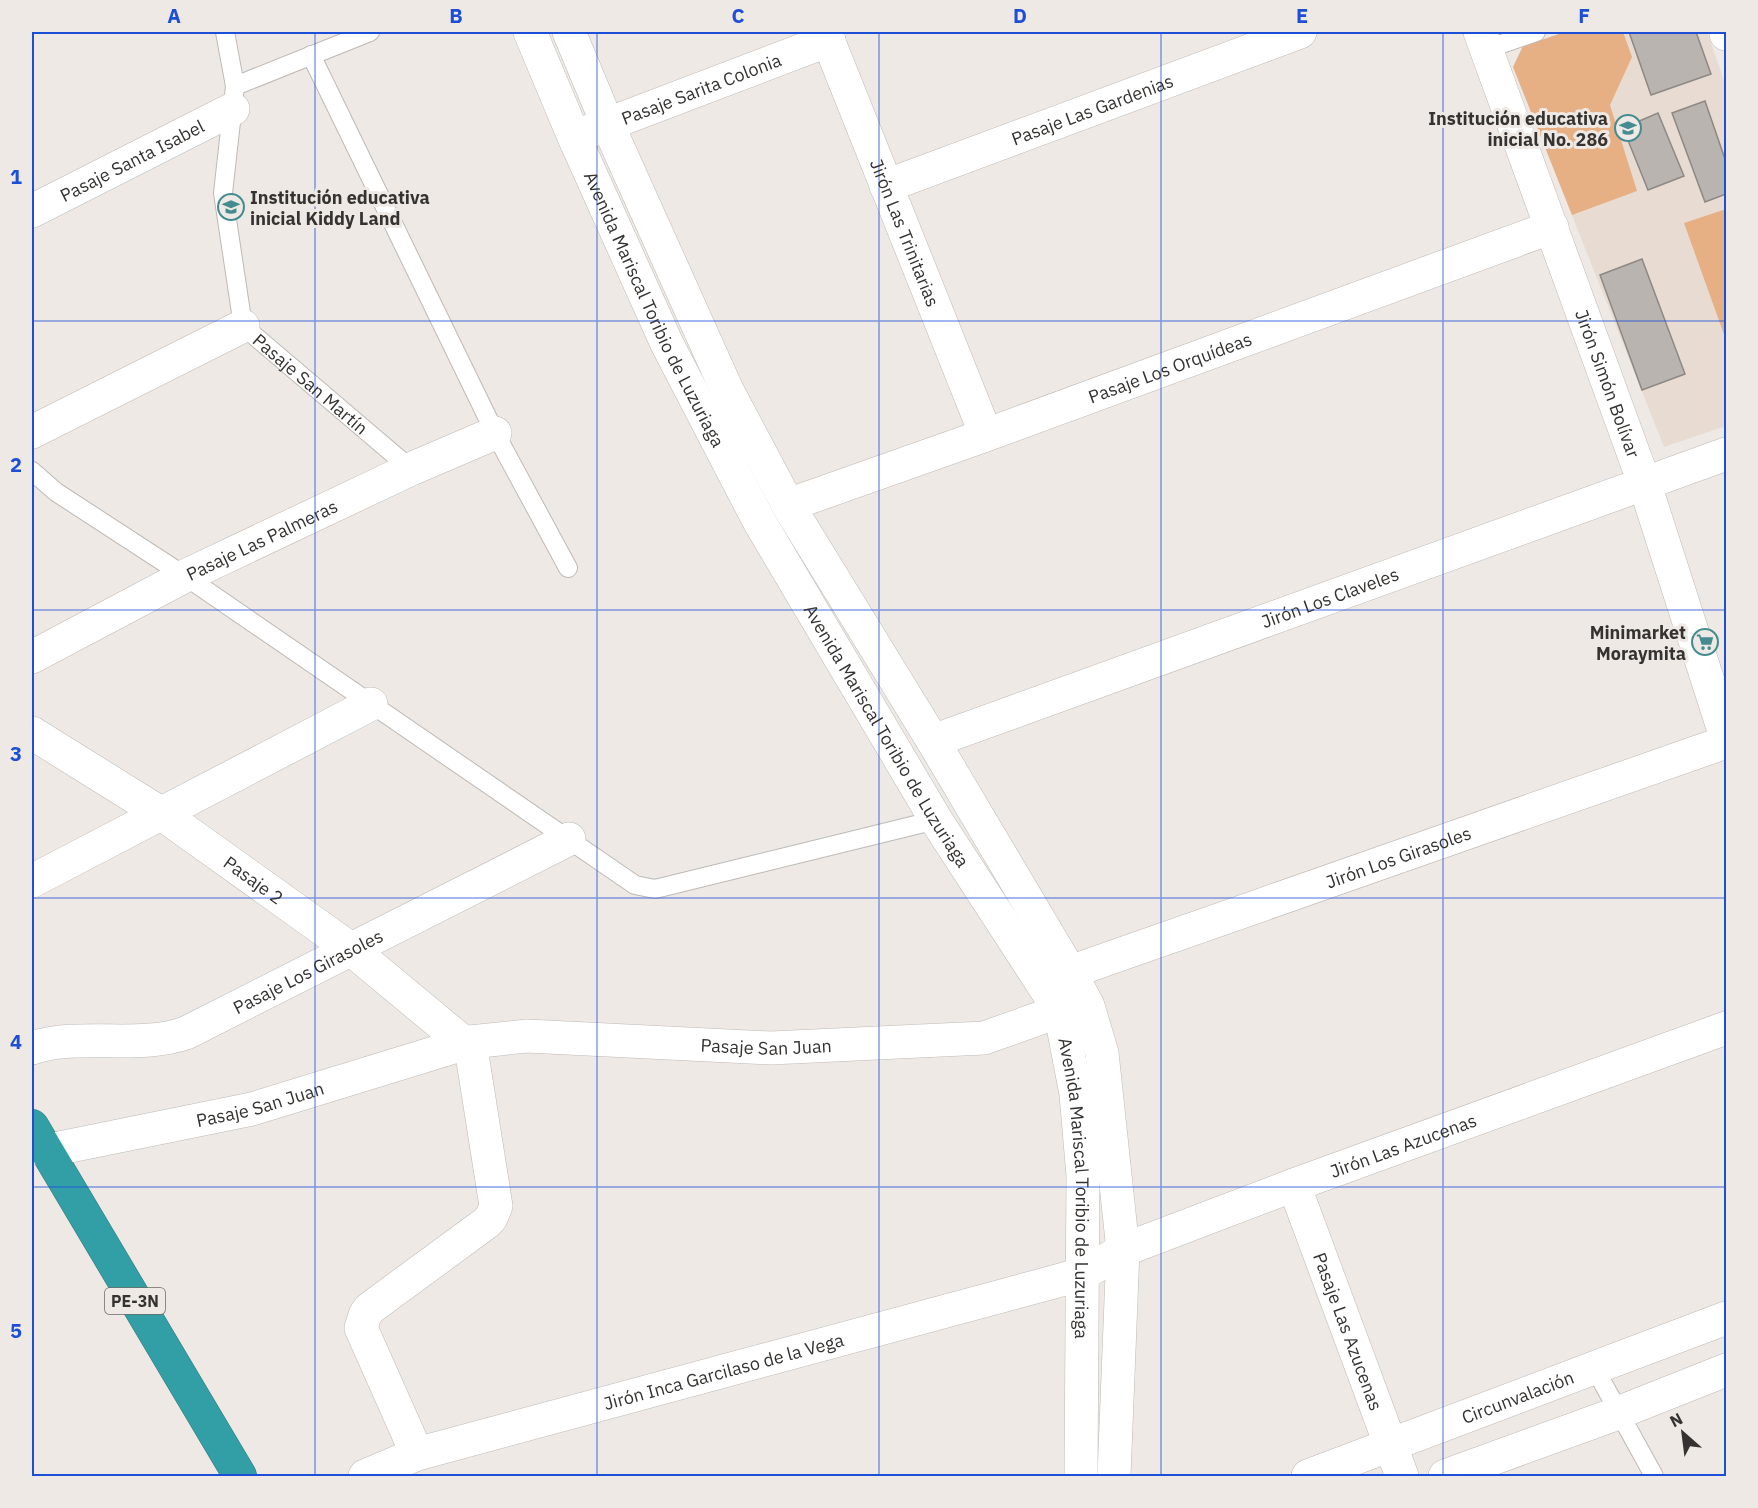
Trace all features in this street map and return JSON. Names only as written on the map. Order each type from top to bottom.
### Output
[{"type":"highway","name":"PE-3N","points":[[36,1137],[240,1476]]},
{"type":"street","name":"Avenida Mariscal Toribio de Luzuriaga","points":[[530,32],[573,137],[667,344],[759,521],[936,820],[1060,1011],[1076,1094],[1083,1176],[1081,1476]]},
{"type":"street","name":"Avenida Mariscal Toribio de Luzuriaga","points":[[569,32],[607,123],[727,390],[788,505],[933,741],[1088,1006],[1102,1053],[1123,1250],[1114,1476]]},
{"type":"street","name":"Pasaje Las Gardenias","points":[[886,186],[1300,32]]},
{"type":"street","name":"Pasaje Sarita Colonia","points":[[573,137],[827,36]]},
{"type":"street","name":"Jirón Las Trinitarias","points":[[827,36],[986,435]]},
{"type":"street","name":"Jirón Simón Bolívar","points":[[1484,40],[1645,484],[1726,737]]},
{"type":"street","name":"Pasaje Santa Isabel","points":[[32,211],[234,97]]},
{"type":"street","name":"Pasaje Los Orquídeas","points":[[788,505],[986,435],[1552,227]]},
{"type":"street","points":[[32,432],[243,326]]},
{"type":"street","name":"Pasaje Las Palmeras","points":[[32,657],[185,576],[411,469],[495,433]]},
{"type":"street","name":"Jirón Los Claveles","points":[[933,741],[1726,454]]},
{"type":"street","points":[[32,881],[371,704]]},
{"type":"street","name":"Pasaje 2","points":[[32,733],[162,814],[352,950],[467,1042]]},
{"type":"street","name":"Jirón Los Girasoles","points":[[1070,972],[1726,742]]},
{"type":"street","name":"Pasaje Los Girasoles","points":[[32,1048],[52,1042],[164,1040],[186,1033],[569,839]]},
{"type":"street","name":"Pasaje San Juan","points":[[36,1137],[273,1104],[467,1042],[527,1036],[771,1048],[984,1038],[1060,1011]]},
{"type":"street","name":"Jirón Las Azucenas","points":[[1083,1274],[1123,1250],[1294,1185],[1726,1028]]},
{"type":"street","points":[[417,1454],[362,1328],[369,1309],[486,1223],[494,1213],[496,1206],[467,1042]]},
{"type":"street","name":"Pasaje Las Azucenas","points":[[1294,1185],[1402,1476]]},
{"type":"street","name":"Jirón Inca Garcilaso de la Vega","points":[[365,1476],[417,1454],[1083,1274]]},
{"type":"street","name":"Circunvalación","points":[[1308,1476],[1726,1317]]},
{"type":"street","points":[[1445,1476],[1726,1370]]},
{"type":"lane","name":"Pasaje San Martín","points":[[225,32],[234,97],[223,193],[243,326],[411,469]]},
{"type":"lane","points":[[234,97],[311,55],[370,32]]},
{"type":"lane","points":[[1484,40],[1536,32]]},
{"type":"lane","points":[[311,55],[495,433],[568,568]]},
{"type":"lane","points":[[32,471],[56,492],[185,576],[635,885],[655,889],[936,820]]},
{"type":"lane","points":[[1594,1367],[1654,1476]]},
{"type":"shaded area","points":[[1565,32],[1707,32],[1726,86],[1726,426],[1664,447],[1513,67],[1523,46]]},
{"type":"shaded area","points":[[1565,32],[1623,32],[1632,57],[1610,105],[1637,191],[1572,215],[1513,67],[1523,46]]},
{"type":"shaded area","points":[[1726,209],[1726,340],[1684,223]]},
{"type":"building","points":[[1629,32],[1696,32],[1711,74],[1651,95]]},
{"type":"building","points":[[1705,101],[1726,162],[1726,194],[1705,202],[1672,113]]},
{"type":"building","points":[[1658,113],[1684,176],[1648,190],[1623,128]]},
{"type":"building","points":[[1642,259],[1685,374],[1642,390],[1600,275]]},
{"type":"place","name":"Institución educativa inicial No. 286","points":[[1628,128]]},
{"type":"place","name":"Institución educativa inicial Kiddy Land","points":[[231,207]]},
{"type":"place","name":"Minimarket Moraymita","points":[[1705,642]]}]
